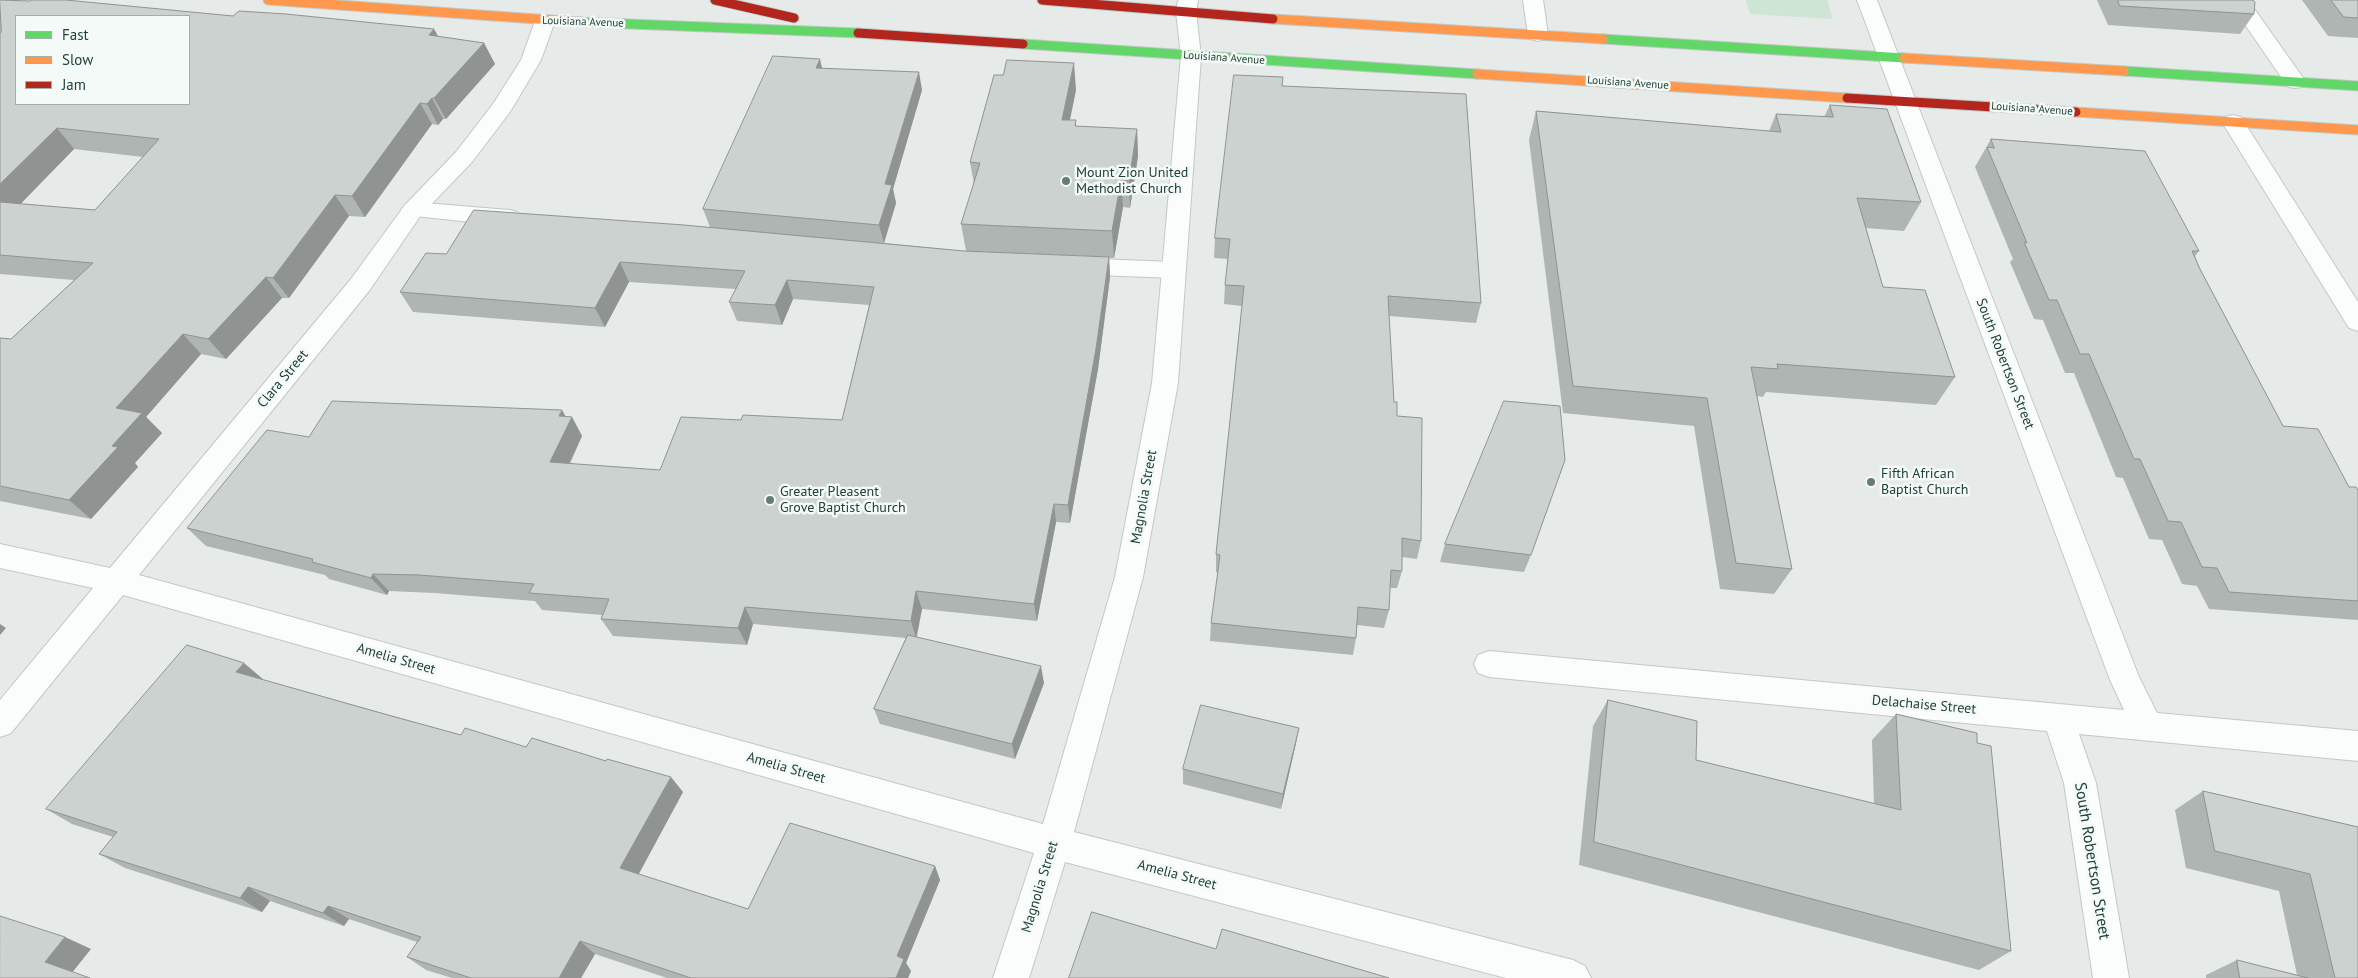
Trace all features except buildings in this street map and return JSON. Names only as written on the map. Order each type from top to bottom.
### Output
[{"type":"street","name":"Louisiana Avenue","points":[[268,0],[545,21],[898,35],[1191,56],[2358,130]]},
{"type":"street","name":"Louisiana Avenue","points":[[716,0],[794,18],[898,35]]},
{"type":"street","points":[[1042,0],[1187,6],[1538,34],[2358,86]]},
{"type":"street","points":[[1533,0],[1538,34]]},
{"type":"street","name":"South Robertson Street","points":[[1867,0],[2125,680],[2148,726]]},
{"type":"street","points":[[2238,0],[2295,82]]},
{"type":"street","name":"Magnolia Street","points":[[1011,978],[1054,843],[1129,577],[1165,383],[1191,56],[1187,6]]},
{"type":"street","name":"Clara Street","points":[[0,723],[360,285],[413,210],[464,157],[502,107],[532,60],[545,21]]},
{"type":"street","points":[[2233,122],[2358,322]]},
{"type":"street","points":[[413,210],[526,219]]},
{"type":"street","points":[[1052,265],[1174,270]]},
{"type":"street","name":"Amelia Street","points":[[0,556],[116,581],[1054,843],[1574,978]]},
{"type":"street","name":"Delachaise Street","points":[[1489,664],[2358,746]]},
{"type":"street","name":"South Robertson Street","points":[[2058,718],[2080,783],[2111,978]]},
{"type":"green space","points":[[1746,0],[1827,0],[1833,19],[1750,14]]},
{"type":"traffic: fast","points":[[579,22],[858,33]]},
{"type":"traffic: fast","points":[[1603,39],[1904,58]]},
{"type":"traffic: fast","points":[[1023,44],[1477,74]]},
{"type":"traffic: fast","points":[[2124,71],[2358,86]]},
{"type":"traffic: slow","points":[[268,0],[579,22]]},
{"type":"traffic: slow","points":[[1273,19],[1603,39]]},
{"type":"traffic: slow","points":[[1904,58],[2124,71]]},
{"type":"traffic: slow","points":[[1477,74],[1847,98]]},
{"type":"traffic: slow","points":[[2076,112],[2358,130]]},
{"type":"traffic: jam","points":[[715,0],[794,18]]},
{"type":"traffic: jam","points":[[1042,0],[1273,19]]},
{"type":"traffic: jam","points":[[858,33],[1023,44]]},
{"type":"traffic: jam","points":[[1847,98],[2076,112]]},
{"type":"place","name":"Mount Zion United Methodist Church","points":[[1066,181]]},
{"type":"place","name":"Fifth African Baptist Church","points":[[1871,482]]},
{"type":"place","name":"Greater Pleasent Grove Baptist Church","points":[[770,500]]}]
